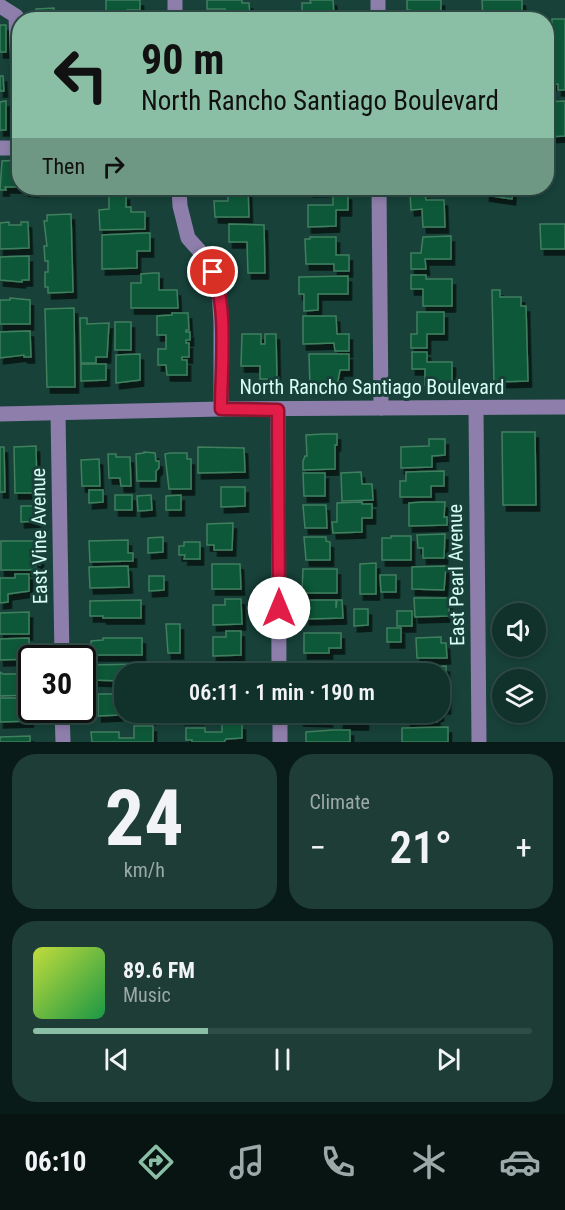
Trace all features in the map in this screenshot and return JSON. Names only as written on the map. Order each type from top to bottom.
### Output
[{"type":"street","points":[[179,195],[188,238],[206,257],[219,288],[222,323],[221,409]]},
{"type":"street","points":[[379,195],[381,408]]},
{"type":"street","name":"North Rancho Santiago Boulevard","points":[[0,414],[221,409],[565,407]]},
{"type":"street","name":"East Pearl Avenue","points":[[476,408],[479,742]]},
{"type":"street","points":[[278,410],[279,663]]},
{"type":"street","name":"East Vine Avenue","points":[[58,413],[62,645]]},
{"type":"street","points":[[62,723],[63,742]]},
{"type":"street","points":[[280,723],[280,742]]},
{"type":"building","points":[[106,0],[140,0],[140,10],[106,12]]},
{"type":"building","points":[[207,0],[242,0],[242,3],[249,3],[250,12],[225,12],[225,9],[207,9]]},
{"type":"building","points":[[310,0],[333,0],[334,12],[302,12],[302,3],[311,3]]},
{"type":"building","points":[[407,0],[441,0],[441,12],[410,12],[407,10]]},
{"type":"building","points":[[482,0],[522,0],[522,12],[483,12]]},
{"type":"building","points":[[54,8],[54,12],[36,12],[36,9]]},
{"type":"building","points":[[554,19],[565,19],[565,90],[558,90],[558,84],[554,84]]},
{"type":"building","points":[[0,25],[6,25],[6,52],[0,52]]},
{"type":"building","points":[[0,76],[3,76],[4,91],[0,91]]},
{"type":"building","points":[[6,101],[6,130],[0,130],[0,102]]},
{"type":"building","points":[[565,101],[565,136],[554,137],[554,102]]},
{"type":"building","points":[[12,160],[12,187],[5,187],[6,190],[0,190],[2,161]]},
{"type":"building","points":[[109,195],[126,195],[126,207],[131,207],[131,212],[145,212],[145,229],[100,230],[99,210],[109,209]]},
{"type":"building","points":[[228,195],[248,195],[249,217],[215,217],[214,201],[228,201]]},
{"type":"building","points":[[333,195],[348,195],[348,210],[336,210],[336,226],[308,227],[308,205],[333,205]]},
{"type":"building","points":[[410,195],[425,195],[426,200],[444,200],[445,227],[423,227],[422,209],[411,210]]},
{"type":"building","points":[[486,195],[512,195],[512,199]]},
{"type":"building","points":[[71,214],[73,292],[48,293],[48,287],[45,287],[48,261],[45,261],[44,246],[47,246],[44,221],[47,221],[47,215]]},
{"type":"building","points":[[9,222],[9,225],[21,225],[21,222],[28,222],[29,248],[0,249],[0,223]]},
{"type":"building","points":[[229,224],[264,225],[265,273],[248,273],[247,242],[229,242]]},
{"type":"building","points":[[540,224],[565,224],[565,249],[541,249]]},
{"type":"building","points":[[150,233],[150,251],[137,251],[137,268],[102,269],[102,235]]},
{"type":"building","points":[[451,236],[451,259],[425,259],[426,269],[411,269],[411,253],[421,253],[423,237]]},
{"type":"building","points":[[310,237],[336,237],[336,255],[349,255],[349,271],[334,271],[334,264],[306,264],[305,239],[310,239]]},
{"type":"building","points":[[29,256],[29,280],[22,280],[22,282],[0,280],[0,257]]},
{"type":"building","points":[[159,273],[159,290],[177,290],[178,308],[131,308],[131,283],[141,283],[141,274]]},
{"type":"building","points":[[411,275],[426,275],[426,279],[452,279],[452,306],[423,306],[423,289],[411,289]]},
{"type":"building","points":[[348,276],[348,294],[318,294],[318,310],[304,311],[304,294],[299,294],[299,277]]},
{"type":"building","points":[[492,290],[500,290],[500,297],[521,297],[521,306],[526,306],[528,381],[494,382]]},
{"type":"building","points":[[10,298],[30,300],[30,324],[0,324],[0,300],[10,300]]},
{"type":"building","points":[[74,308],[75,387],[47,387],[45,309]]},
{"type":"building","points":[[417,312],[444,312],[444,334],[427,334],[427,348],[411,348],[411,334],[417,334]]},
{"type":"building","points":[[172,313],[188,313],[189,330],[186,332],[190,332],[190,340],[186,340],[186,343],[189,343],[189,357],[182,357],[182,360],[187,360],[187,375],[167,375],[166,365],[158,365],[158,349],[166,349],[166,335],[157,335],[157,316],[172,315]]},
{"type":"building","points":[[303,316],[336,316],[337,334],[349,334],[349,351],[335,351],[334,343],[303,344]]},
{"type":"building","points":[[80,318],[87,318],[87,324],[109,323],[107,357],[96,357],[96,363],[81,363]]},
{"type":"building","points":[[115,322],[131,322],[131,350],[115,350]]},
{"type":"building","points":[[30,331],[31,357],[24,357],[24,355],[0,358],[0,332]]},
{"type":"building","points":[[242,334],[261,334],[261,344],[265,344],[265,334],[276,334],[277,379],[260,379],[260,366],[241,366]]},
{"type":"building","points":[[412,352],[427,352],[427,362],[452,362],[452,384],[425,385],[425,369],[412,369]]},
{"type":"building","points":[[140,354],[140,380],[116,383],[116,355]]},
{"type":"building","points":[[309,354],[349,354],[349,370],[340,370],[337,386],[310,387]]},
{"type":"building","points":[[81,364],[106,364],[106,380],[81,381]]},
{"type":"building","points":[[502,432],[535,432],[536,505],[503,505]]},
{"type":"building","points":[[337,434],[335,469],[303,470],[303,461],[307,456],[306,435]]},
{"type":"building","points":[[429,439],[445,439],[445,455],[432,456],[432,467],[401,468],[401,447],[429,446]]},
{"type":"building","points":[[36,446],[37,493],[15,493],[14,447]]},
{"type":"building","points":[[0,447],[4,447],[5,492],[0,492]]},
{"type":"building","points":[[198,447],[244,448],[245,472],[198,473]]},
{"type":"building","points":[[155,453],[156,461],[159,461],[156,481],[137,481],[136,454]]},
{"type":"building","points":[[187,453],[187,459],[191,459],[191,489],[169,489],[165,454]]},
{"type":"building","points":[[108,454],[116,454],[116,457],[130,457],[131,486],[121,486],[120,478],[109,478]]},
{"type":"building","points":[[99,459],[100,486],[82,486],[81,460]]},
{"type":"building","points":[[444,471],[444,486],[431,486],[431,497],[400,497],[400,481],[406,481],[406,472]]},
{"type":"building","points":[[361,472],[362,484],[372,484],[373,500],[342,501],[341,473]]},
{"type":"building","points":[[303,473],[325,473],[325,496],[304,496]]},
{"type":"building","points":[[221,487],[245,487],[245,506],[221,507]]},
{"type":"building","points":[[89,490],[103,490],[103,502],[89,503]]},
{"type":"building","points":[[115,495],[132,495],[132,510],[115,510]]},
{"type":"building","points":[[151,495],[152,510],[138,511],[137,496]]},
{"type":"building","points":[[181,495],[181,510],[166,510],[166,496]]},
{"type":"building","points":[[362,502],[362,504],[372,504],[372,518],[362,518],[362,532],[333,533],[332,522],[337,522],[337,503]]},
{"type":"building","points":[[445,502],[444,517],[447,517],[447,525],[409,526],[409,503]]},
{"type":"building","points":[[303,505],[326,505],[327,528],[305,528]]},
{"type":"building","points":[[21,506],[37,506],[37,521],[21,522]]},
{"type":"building","points":[[233,523],[232,550],[214,550],[214,545],[207,545],[207,524]]},
{"type":"building","points":[[445,534],[444,558],[423,558],[423,548],[418,548],[417,535]]},
{"type":"building","points":[[391,536],[411,536],[411,560],[382,560],[382,538],[391,538]]},
{"type":"building","points":[[163,537],[163,552],[148,553],[148,538]]},
{"type":"building","points":[[304,537],[326,537],[326,541],[330,542],[330,560],[306,560]]},
{"type":"building","points":[[128,540],[128,553],[133,553],[133,561],[90,562],[89,541]]},
{"type":"building","points":[[1,541],[34,541],[34,554],[31,556],[40,556],[40,565],[36,565],[36,570],[1,570]]},
{"type":"building","points":[[184,542],[200,542],[200,559],[184,559],[185,555],[179,555],[179,546],[184,546]]},
{"type":"building","points":[[376,563],[376,594],[360,594],[360,564]]},
{"type":"building","points":[[212,564],[240,564],[241,589],[212,589]]},
{"type":"building","points":[[128,566],[129,587],[90,588],[89,567]]},
{"type":"building","points":[[446,566],[444,590],[412,589],[412,567]]},
{"type":"building","points":[[303,569],[337,569],[337,593],[302,593]]},
{"type":"building","points":[[15,574],[29,574],[29,591],[8,594],[8,602],[0,603],[0,578],[15,578]]},
{"type":"building","points":[[380,575],[396,575],[396,592],[381,592]]},
{"type":"building","points":[[149,576],[164,576],[164,590],[149,591]]},
{"type":"building","points":[[414,598],[449,598],[449,616],[415,617]]},
{"type":"building","points":[[225,599],[241,599],[242,624],[213,625],[213,605],[225,605]]},
{"type":"building","points":[[141,600],[141,618],[90,616],[90,601]]},
{"type":"building","points":[[306,600],[336,600],[336,608],[337,600],[342,600],[343,618],[306,619],[306,612],[304,612]]},
{"type":"building","points":[[354,609],[368,609],[368,625],[354,626]]},
{"type":"building","points":[[397,611],[412,611],[412,626],[397,626]]},
{"type":"building","points":[[29,612],[29,634],[0,634],[0,613]]},
{"type":"building","points":[[166,624],[180,624],[180,653],[168,653]]},
{"type":"building","points":[[387,628],[401,628],[401,642],[387,642]]},
{"type":"building","points":[[226,631],[241,631],[241,655],[213,656],[213,637],[226,637]]},
{"type":"building","points":[[304,633],[341,633],[341,648],[329,648],[329,653],[304,653]]},
{"type":"building","points":[[441,637],[441,643],[446,643],[447,658],[417,658],[416,638]]},
{"type":"building","points":[[29,638],[29,645],[18,645],[18,659],[0,660],[0,639]]},
{"type":"building","points":[[103,638],[142,638],[142,655],[96,655],[96,645],[91,645],[91,641],[103,640]]},
{"type":"building","points":[[96,665],[114,665],[114,681],[96,680]]},
{"type":"building","points":[[0,672],[3,674],[18,672],[18,695],[0,696]]},
{"type":"building","points":[[98,694],[114,694],[114,715],[98,716]]},
{"type":"building","points":[[0,698],[18,698],[18,721],[0,722]]},
{"type":"building","points":[[340,723],[365,723],[365,724]]},
{"type":"building","points":[[222,724],[242,724],[242,738],[226,739],[224,742],[186,740],[186,728],[205,728],[205,732],[222,732]]},
{"type":"building","points":[[134,726],[153,726],[153,742],[92,742],[91,732],[119,732],[119,738],[134,738]]},
{"type":"building","points":[[448,727],[448,742],[402,742],[402,728]]},
{"type":"building","points":[[350,730],[350,742],[306,742],[306,732]]},
{"type":"building","points":[[30,736],[30,742],[0,742],[0,737]]},
{"type":"route","points":[[213,272],[219,288],[222,323],[221,409],[278,410],[279,608]]}]
